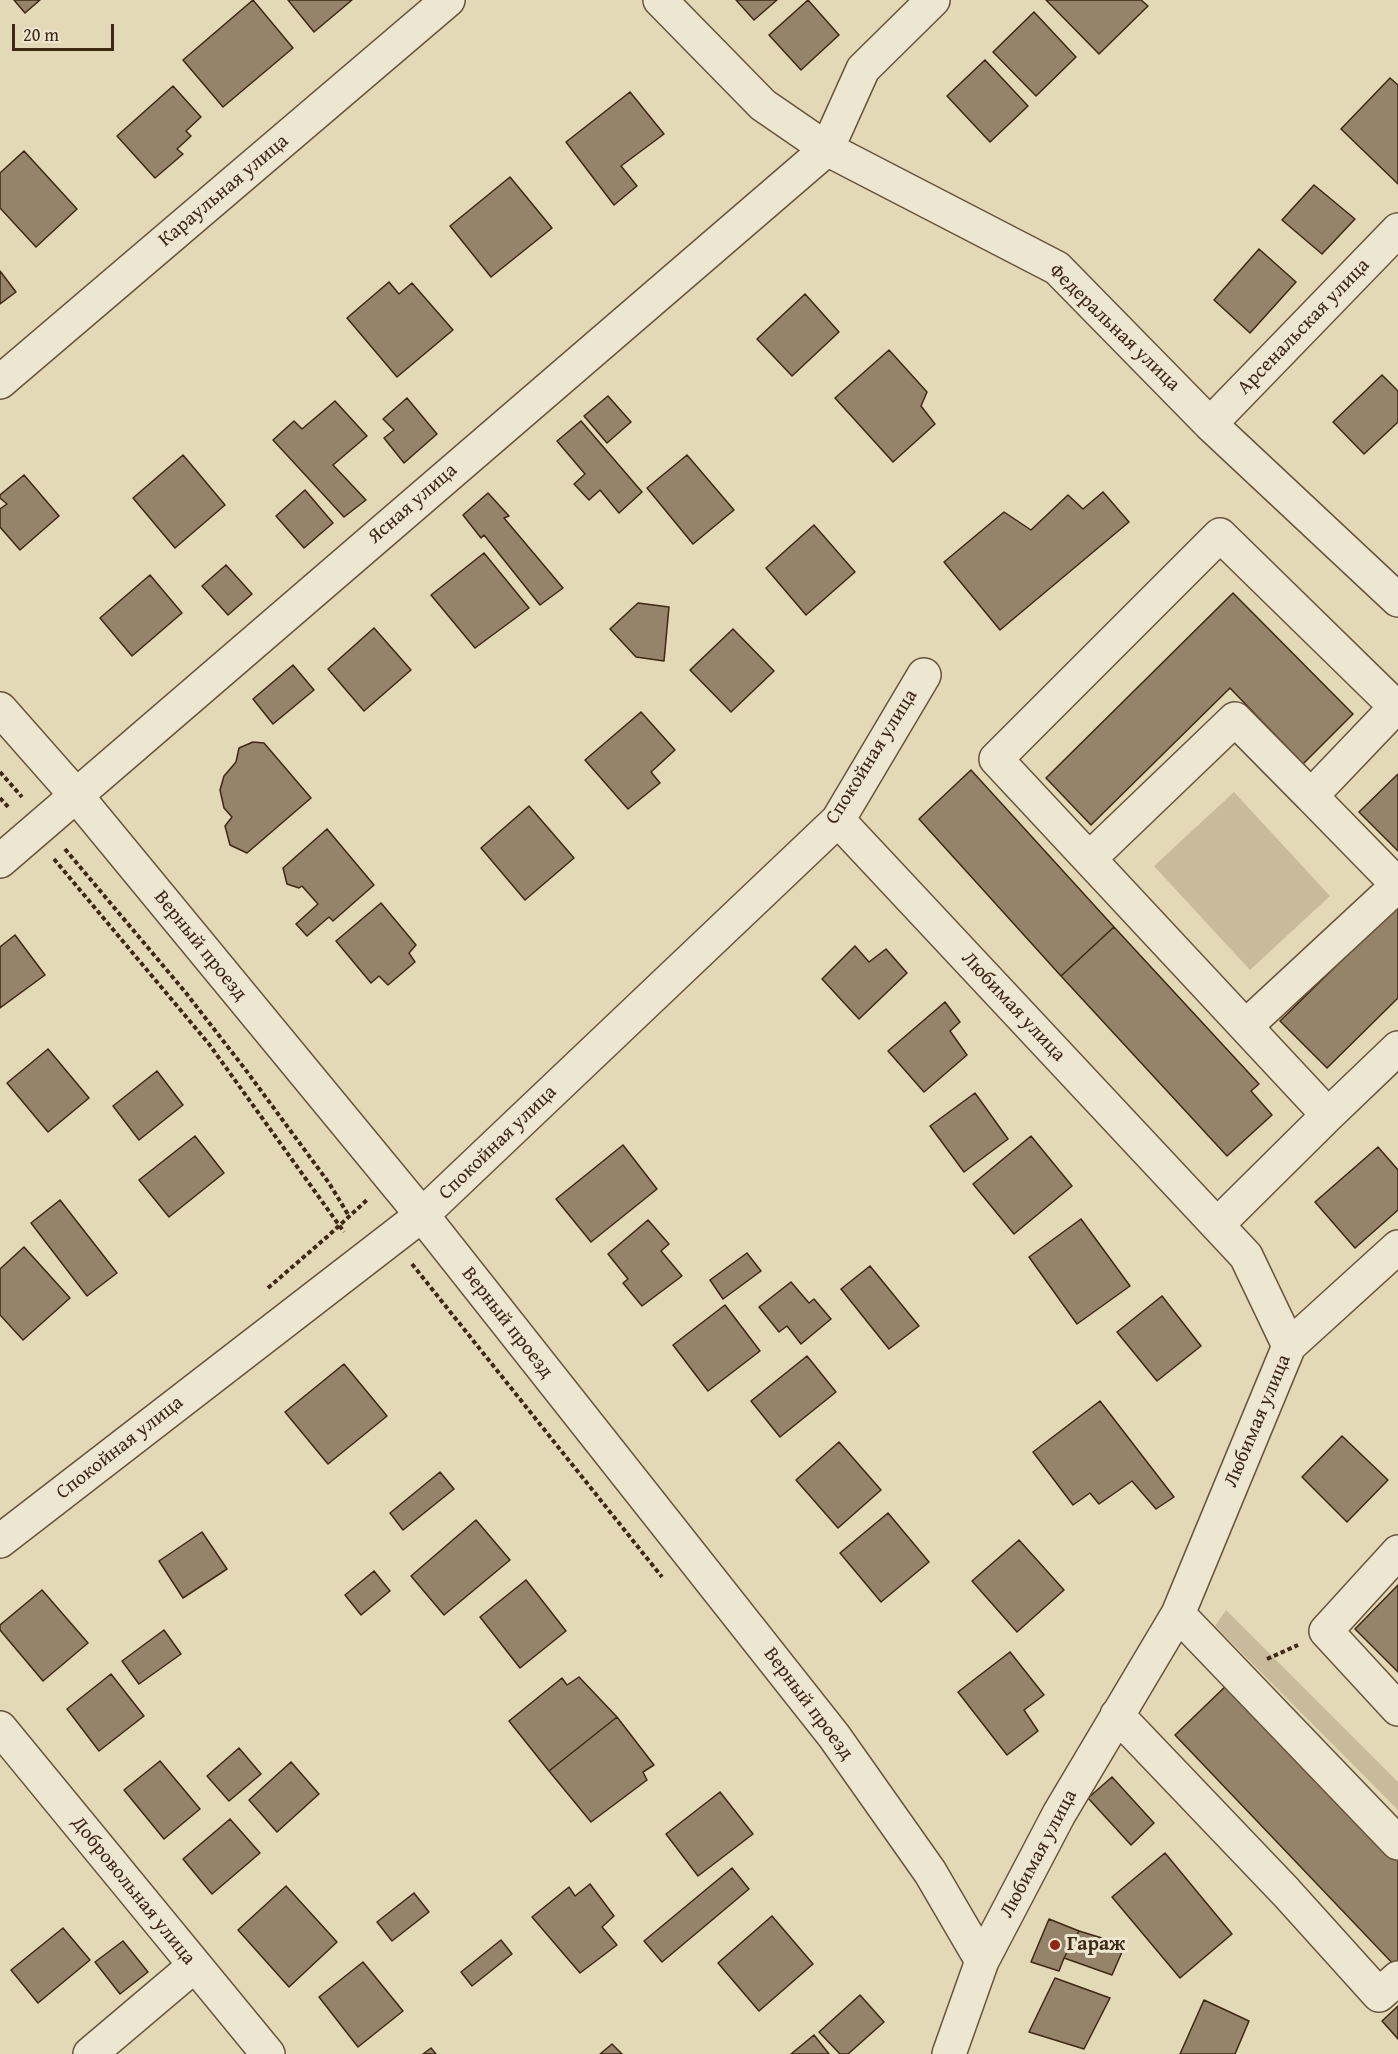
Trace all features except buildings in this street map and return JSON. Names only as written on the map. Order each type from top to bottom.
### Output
[{"type":"street","name":"Караульная улица","points":[[0,382],[448,0]]},
{"type":"street","name":"Федеральная улица","points":[[660,0],[763,105],[827,148],[1057,268],[1210,423],[1398,600]]},
{"type":"street","points":[[827,148],[863,69],[933,0]]},
{"type":"street","name":"Ясная улица","points":[[0,861],[827,148]]},
{"type":"street","name":"Арсенальская улица","points":[[1210,423],[1398,230]]},
{"type":"street","points":[[1311,796],[1397,707],[1220,535],[996,759],[1328,1115]]},
{"type":"street","name":"Спокойная улица","points":[[0,1540],[422,1215],[838,820],[924,675]]},
{"type":"street","name":"Верный проезд","points":[[0,709],[75,794],[422,1215],[834,1736],[930,1872],[981,1961]]},
{"type":"street","points":[[1090,858],[1235,719],[1398,885],[1246,1026]]},
{"type":"street","name":"Любимая улица","points":[[838,820],[1246,1256],[1289,1346],[1178,1614],[1059,1814],[981,1961],[949,2054]]},
{"type":"street","points":[[1217,1225],[1398,1048]]},
{"type":"street","points":[[1289,1346],[1398,1247]]},
{"type":"street","points":[[1398,1552],[1326,1631],[1398,1709]]},
{"type":"street","points":[[1178,1614],[1398,1843]]},
{"type":"street","points":[[1117,1715],[1286,1892],[1379,1995],[1398,1978]]},
{"type":"street","name":"Добровольная улица","points":[[0,1728],[268,2054]]},
{"type":"street","points":[[90,2054],[194,1966]]},
{"type":"path","points":[[0,772],[38,828],[209,1044],[311,1187],[366,1258]]},
{"type":"path","points":[[0,798],[38,828],[186,993],[246,1069],[329,1183],[349,1216]]},
{"type":"path","points":[[411,1262],[665,1581]]},
{"type":"path","points":[[1236,1674],[1326,1631]]},
{"type":"shaded area","points":[[1234,792],[1330,896],[1250,970],[1154,866]]},
{"type":"shaded area","points":[[1226,1610],[1398,1782],[1398,1810],[1215,1626]]},
{"type":"place","name":"Гараж","points":[[1055,1945]]}]
